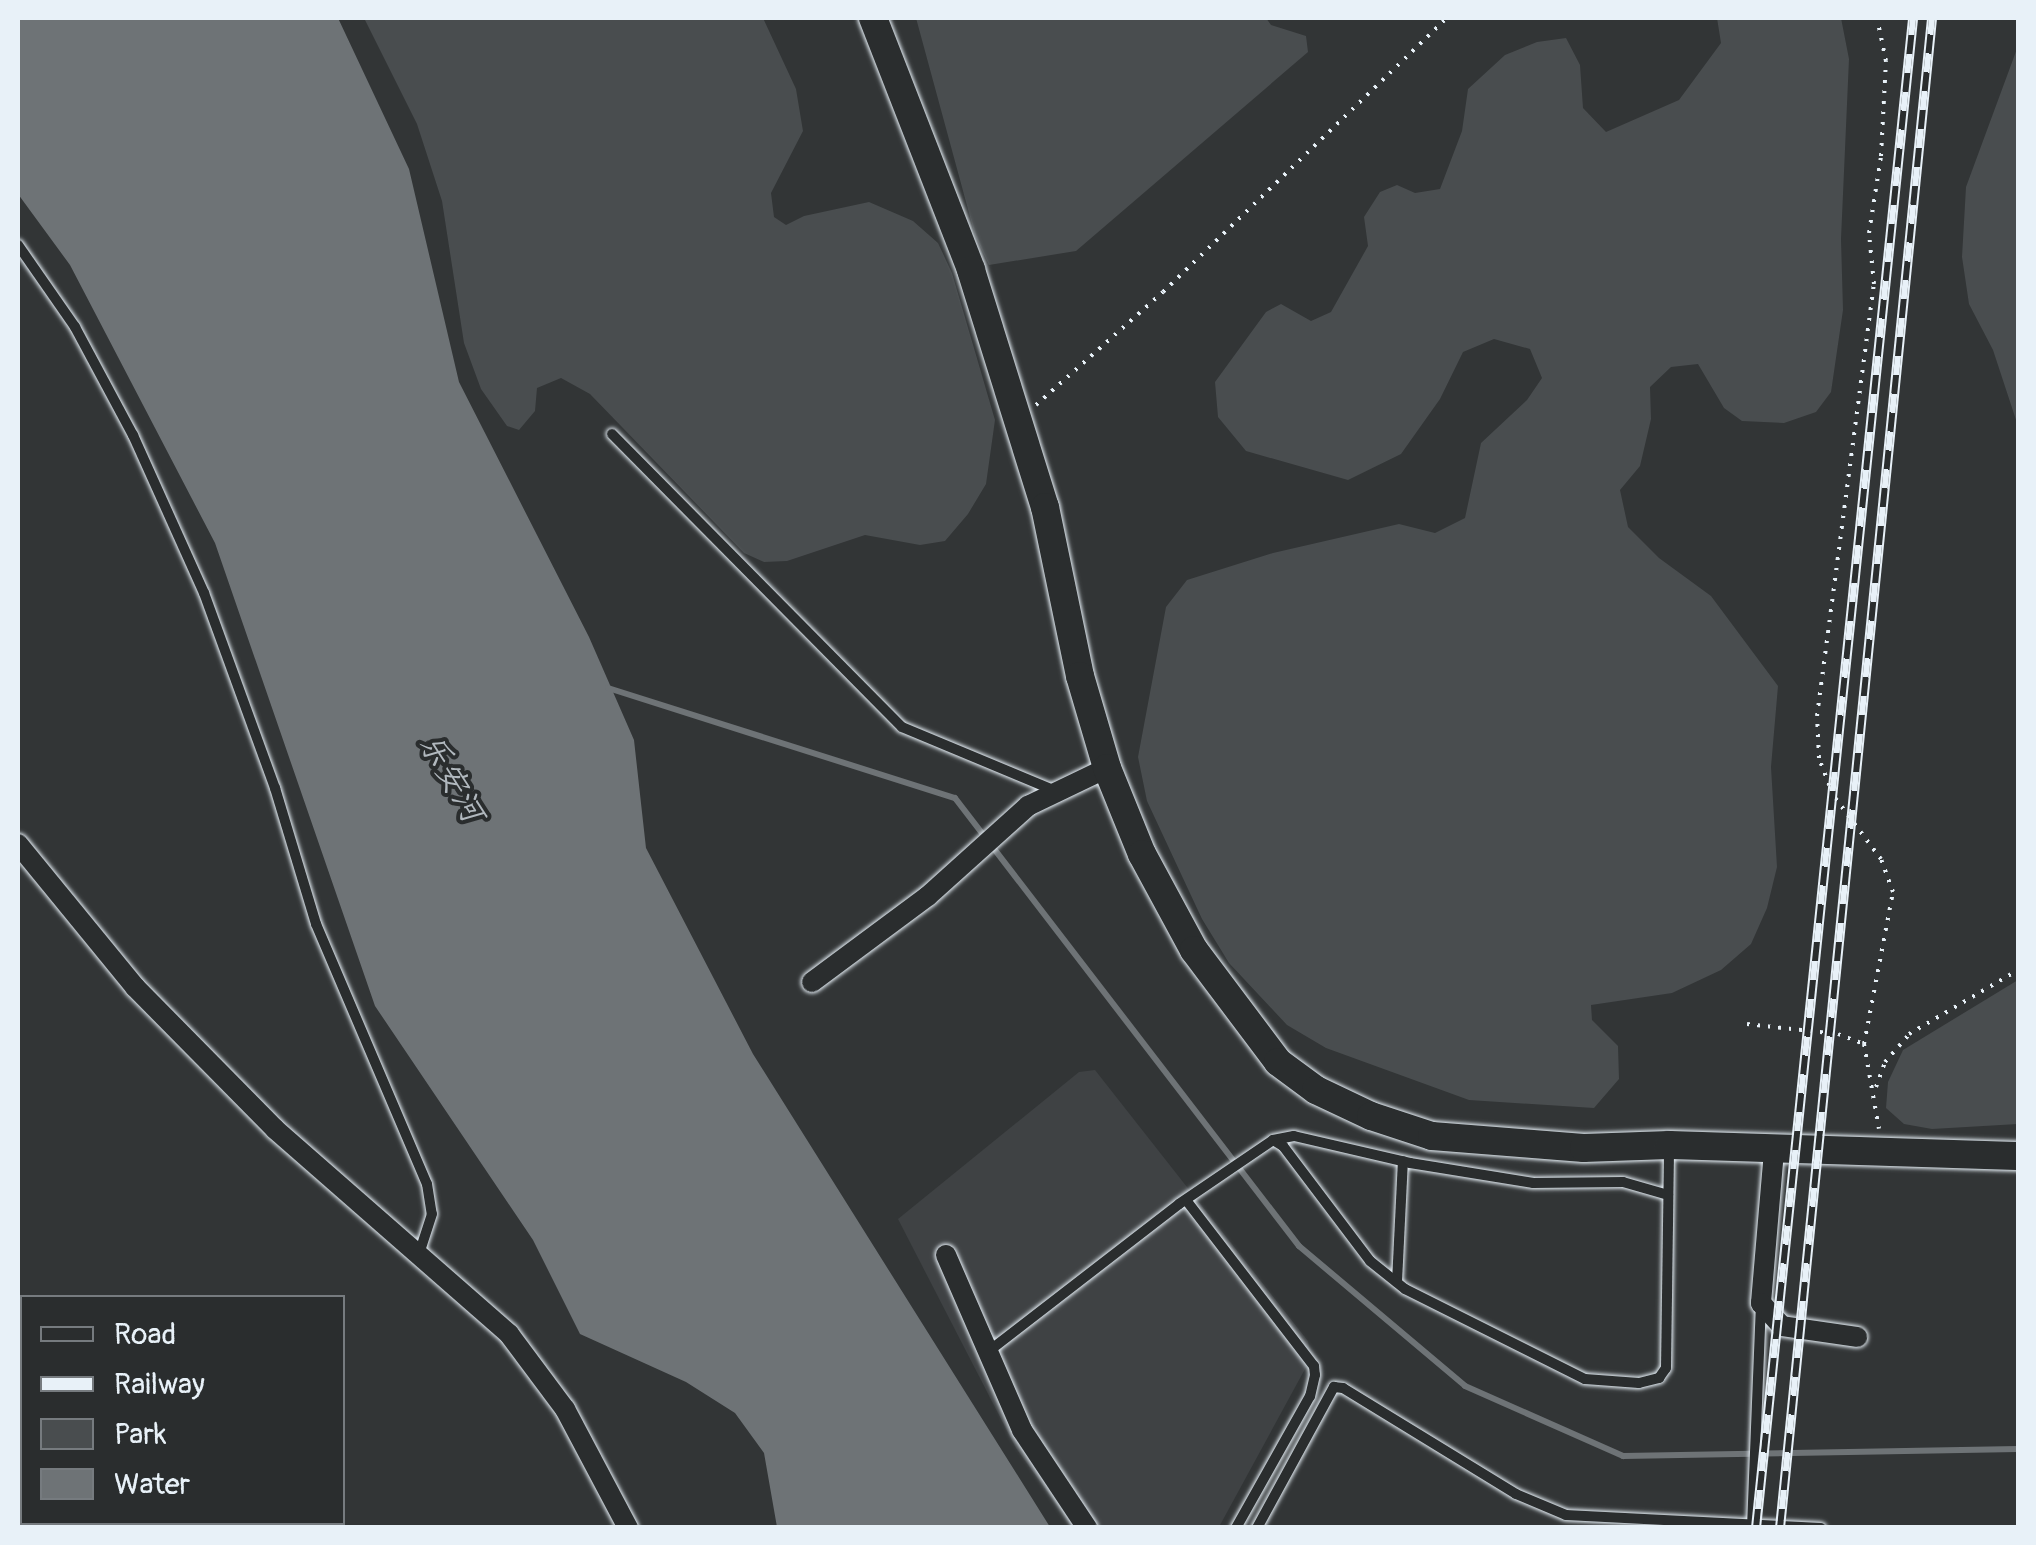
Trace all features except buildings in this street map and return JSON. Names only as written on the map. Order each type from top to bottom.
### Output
[{"type":"street","points":[[873,18],[971,270],[1018,421],[1044,508],[1080,676],[1106,768],[1142,854],[1194,950],[1278,1062],[1316,1090],[1370,1116],[1432,1136],[1508,1145],[2018,1156]]},
{"type":"street","points":[[812,982],[882,933],[1028,806],[1106,768]]},
{"type":"street","points":[[19,847],[149,1001],[274,1129],[508,1334],[565,1409],[628,1528]]},
{"type":"street","points":[[1774,1151],[1762,1304],[1782,1326],[1857,1337]]},
{"type":"street","points":[[946,1255],[1022,1430],[1087,1528]]},
{"type":"lane","points":[[18,245],[92,358],[133,435],[204,593],[276,788],[316,924],[427,1184],[432,1214],[418,1255]]},
{"type":"lane","points":[[612,434],[902,727],[1057,792]]},
{"type":"lane","points":[[989,1351],[1186,1200],[1273,1140],[1294,1136],[1403,1161],[1534,1183],[1624,1182],[1668,1195]]},
{"type":"lane","points":[[1273,1140],[1283,1146],[1370,1261],[1397,1282],[1585,1379],[1639,1384],[1659,1378],[1666,1368],[1669,1146]]},
{"type":"lane","points":[[1397,1282],[1403,1161]]},
{"type":"lane","points":[[1186,1200],[1314,1366],[1310,1396],[1236,1528]]},
{"type":"lane","points":[[1751,1524],[1762,1304]]},
{"type":"lane","points":[[1257,1528],[1334,1388],[1343,1388],[1516,1494],[1566,1515],[1821,1528]]},
{"type":"path","points":[[1018,421],[1162,292],[1447,18]]},
{"type":"path","points":[[1876,18],[1886,61],[1881,156],[1870,233],[1874,284],[1817,716],[1819,758],[1833,796],[1880,858],[1893,892],[1864,1044],[1875,1090],[1882,1154]]},
{"type":"path","points":[[1875,1090],[1885,1062],[1909,1034],[2018,970]]},
{"type":"path","points":[[1747,1024],[1838,1034],[1864,1044]]},
{"type":"shaded area","points":[[1095,1070],[1308,1341],[1311,1358],[1219,1527],[1073,1527],[1016,1448],[898,1219],[1079,1072]]},
{"type":"green space","points":[[364,18],[763,18],[796,89],[803,131],[771,193],[774,217],[786,225],[804,216],[869,202],[913,221],[938,243],[952,273],[995,420],[986,484],[945,541],[920,545],[865,535],[787,561],[764,562],[744,553],[590,394],[561,378],[537,388],[535,411],[519,430],[507,426],[481,389],[464,343],[442,201],[417,124]]},
{"type":"green space","points":[[916,18],[1266,18],[1271,25],[1306,36],[1308,52],[1076,251],[989,265],[975,235]]},
{"type":"green space","points":[[1717,18],[1841,18],[1849,59],[1841,239],[1843,310],[1831,392],[1816,412],[1784,423],[1742,421],[1724,408],[1698,364],[1671,367],[1650,387],[1651,419],[1640,466],[1620,490],[1628,527],[1659,558],[1711,596],[1778,686],[1771,767],[1777,867],[1767,908],[1751,944],[1721,970],[1672,993],[1591,1005],[1592,1020],[1618,1046],[1619,1079],[1594,1108],[1469,1100],[1326,1048],[1287,1025],[1229,963],[1202,919],[1147,801],[1138,757],[1166,607],[1187,580],[1273,553],[1399,524],[1435,533],[1465,518],[1481,443],[1527,400],[1542,378],[1530,349],[1494,339],[1463,352],[1440,399],[1401,454],[1348,480],[1246,451],[1218,417],[1215,382],[1266,312],[1281,304],[1311,321],[1331,312],[1368,246],[1364,217],[1380,192],[1397,185],[1415,193],[1440,189],[1462,131],[1468,89],[1505,55],[1537,42],[1566,38],[1580,65],[1583,108],[1606,132],[1679,100],[1721,43]]},
{"type":"green space","points":[[2018,46],[2018,426],[1993,350],[1969,304],[1962,257],[1966,187]]},
{"type":"green space","points":[[2018,980],[2018,1124],[1932,1129],[1904,1124],[1886,1108],[1888,1082],[1903,1050]]},
{"type":"water","name":"乐安河","points":[[18,18],[338,18],[409,169],[459,382],[589,637],[634,740],[646,848],[753,1054],[1050,1527],[777,1527],[764,1453],[735,1413],[686,1382],[580,1334],[533,1240],[375,1006],[215,543],[70,265],[18,194]]},
{"type":"waterway","points":[[608,688],[955,798],[1299,1246],[1465,1386],[1623,1456],[2018,1449]]},
{"type":"railway","points":[[1756,1528],[1913,18]]},
{"type":"railway","points":[[1780,1528],[1932,18]]}]
